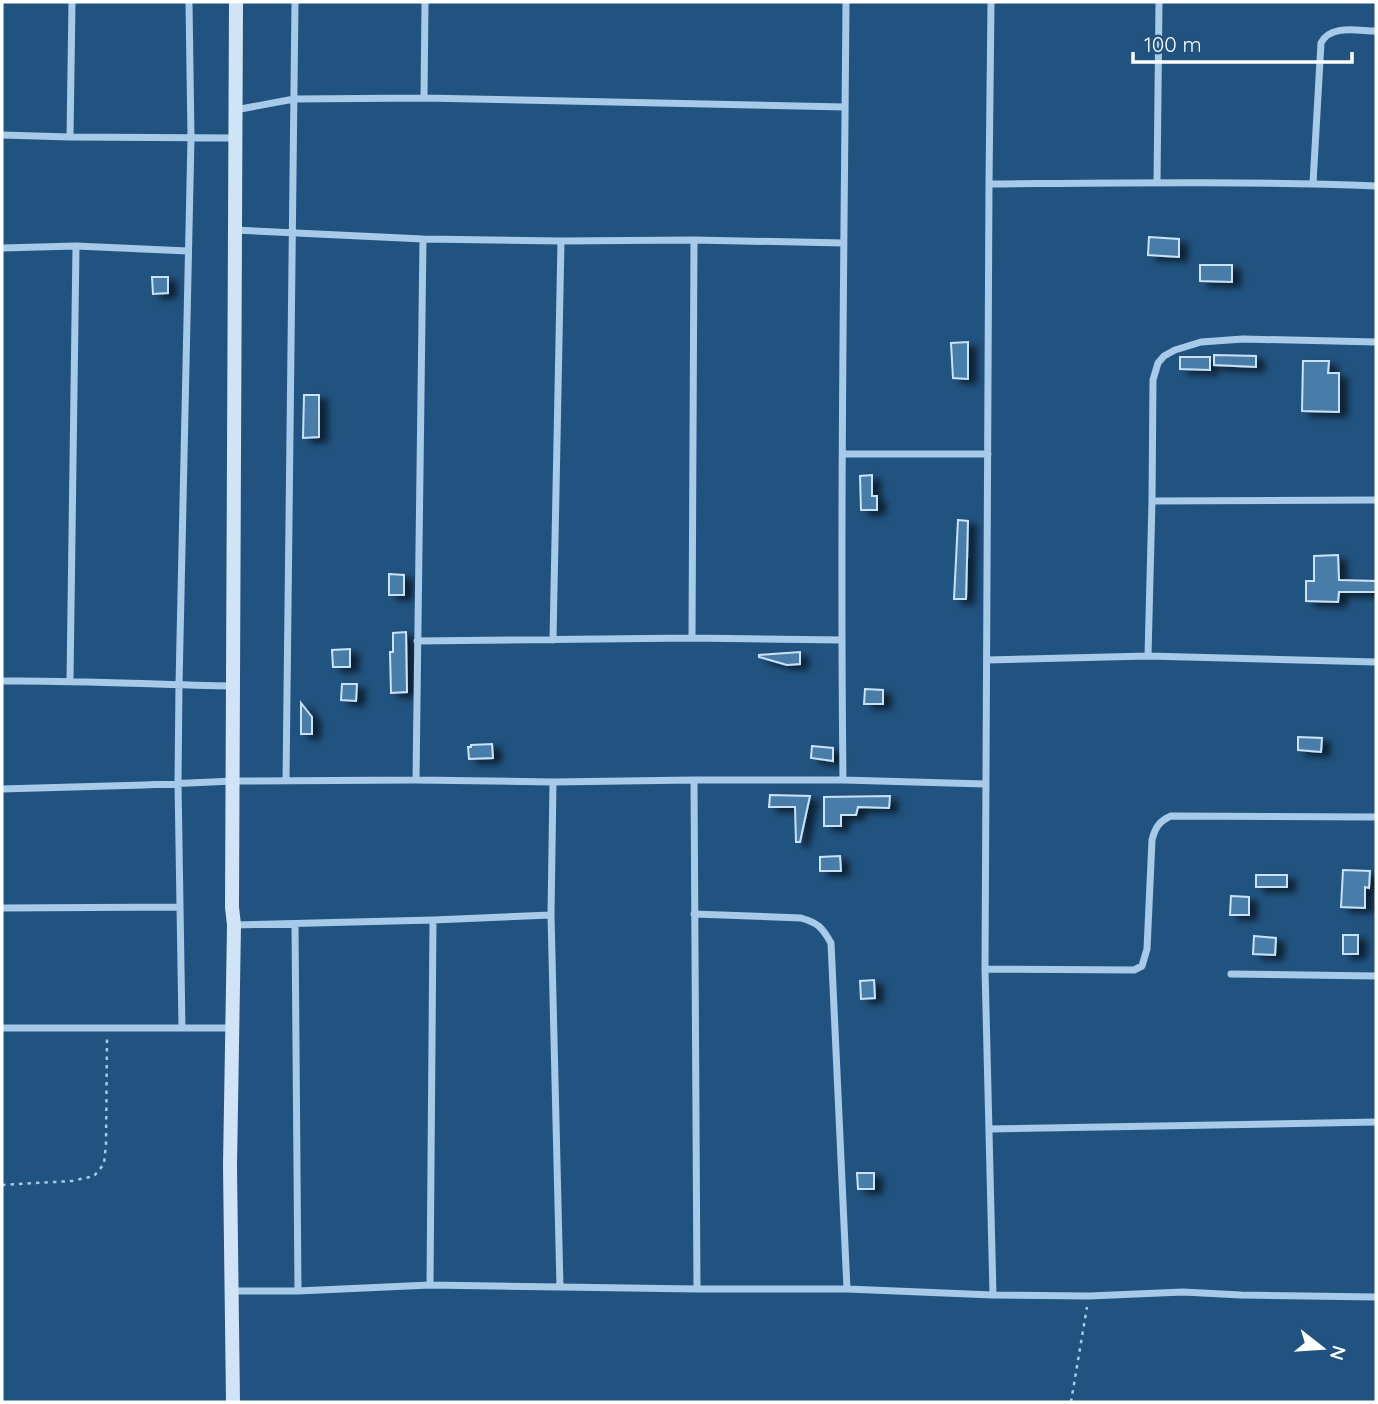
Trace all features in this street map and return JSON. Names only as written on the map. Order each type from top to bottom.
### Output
[{"type":"street","points":[[70,137],[72,2]]},
{"type":"street","points":[[182,1028],[178,783],[191,138],[189,2]]},
{"type":"street","points":[[233,1402],[230,1166],[234,925],[236,2]]},
{"type":"street","points":[[286,780],[295,2]]},
{"type":"street","points":[[424,98],[425,2]]},
{"type":"street","points":[[843,780],[846,2]]},
{"type":"street","points":[[991,2],[985,969],[993,1295]]},
{"type":"street","points":[[1157,183],[1159,2]]},
{"type":"street","points":[[1313,183],[1321,43],[1325,35],[1333,31],[1376,31]]},
{"type":"street","points":[[235,110],[294,99],[424,98],[845,107]]},
{"type":"street","points":[[2,135],[235,138]]},
{"type":"street","points":[[989,184],[1313,183],[1376,186]]},
{"type":"street","points":[[234,230],[423,239],[843,243]]},
{"type":"street","points":[[416,780],[423,239]]},
{"type":"street","points":[[692,638],[694,240]]},
{"type":"street","points":[[553,640],[561,241]]},
{"type":"street","points":[[2,248],[76,246],[188,251]]},
{"type":"street","points":[[70,680],[76,246]]},
{"type":"street","points":[[1148,656],[1153,380],[1158,363],[1175,350],[1201,342],[1376,342]]},
{"type":"street","points":[[843,454],[988,454]]},
{"type":"street","points":[[1152,501],[1376,500]]},
{"type":"street","points":[[418,641],[692,638],[842,640]]},
{"type":"street","points":[[987,660],[1148,656],[1376,662]]},
{"type":"street","points":[[2,681],[70,680],[234,686]]},
{"type":"street","points":[[2,789],[286,780],[843,780],[985,784]]},
{"type":"street","points":[[694,780],[697,1289]]},
{"type":"street","points":[[553,782],[551,915],[560,1287]]},
{"type":"street","points":[[985,969],[1134,970],[1142,966],[1147,949],[1152,839],[1155,829],[1171,816],[1376,817]]},
{"type":"street","points":[[2,908],[180,907]]},
{"type":"street","points":[[694,914],[801,918],[816,922],[831,943],[847,1289]]},
{"type":"street","points":[[234,925],[551,915]]},
{"type":"street","points":[[430,1285],[433,920]]},
{"type":"street","points":[[295,924],[298,1292]]},
{"type":"street","points":[[1231,974],[1376,976]]},
{"type":"street","points":[[2,1028],[232,1028]]},
{"type":"street","points":[[989,1129],[1376,1122]]},
{"type":"street","points":[[233,1291],[298,1292],[430,1285],[847,1289],[993,1295],[1089,1296],[1183,1292],[1376,1297]]},
{"type":"path","points":[[2,1185],[72,1181],[94,1176],[104,1164],[107,1028]]},
{"type":"path","points":[[1071,1402],[1089,1296]]},
{"type":"building","points":[[1149,237],[1179,239],[1179,257],[1148,255]]},
{"type":"building","points":[[1200,265],[1232,265],[1232,282],[1200,281]]},
{"type":"building","points":[[152,277],[168,277],[168,293],[153,294]]},
{"type":"building","points":[[968,342],[968,379],[953,378],[951,343]]},
{"type":"building","points":[[1214,355],[1256,356],[1256,367],[1214,365]]},
{"type":"building","points":[[1180,357],[1210,357],[1210,370],[1180,369]]},
{"type":"building","points":[[1303,361],[1329,361],[1328,373],[1339,373],[1339,412],[1302,411]]},
{"type":"building","points":[[304,395],[319,395],[319,437],[303,438]]},
{"type":"building","points":[[872,475],[872,496],[877,496],[877,510],[861,510],[860,476]]},
{"type":"building","points":[[958,520],[968,521],[966,599],[954,599]]},
{"type":"building","points":[[1338,555],[1339,580],[1376,581],[1376,592],[1339,592],[1338,602],[1306,601],[1306,581],[1314,581],[1314,556]]},
{"type":"building","points":[[389,574],[404,575],[404,595],[389,595]]},
{"type":"building","points":[[406,632],[407,692],[391,693],[390,652],[393,652],[393,633]]},
{"type":"building","points":[[350,649],[350,667],[333,667],[332,650]]},
{"type":"building","points":[[800,652],[800,664],[787,665],[759,657],[759,655]]},
{"type":"building","points":[[342,684],[357,684],[356,701],[341,700]]},
{"type":"building","points":[[865,689],[883,690],[883,704],[864,704]]},
{"type":"building","points":[[301,703],[312,717],[312,734],[301,734]]},
{"type":"building","points":[[1298,737],[1322,738],[1321,752],[1298,750]]},
{"type":"building","points":[[492,744],[493,758],[469,759],[468,747],[471,745]]},
{"type":"building","points":[[812,746],[833,748],[833,761],[811,758]]},
{"type":"building","points":[[770,795],[810,796],[800,842],[796,842],[795,807],[769,807]]},
{"type":"building","points":[[890,796],[889,808],[858,807],[856,815],[841,815],[841,826],[824,826],[824,797]]},
{"type":"building","points":[[840,856],[841,871],[820,871],[820,857]]},
{"type":"building","points":[[1343,870],[1370,871],[1369,888],[1365,887],[1365,908],[1341,907]]},
{"type":"building","points":[[1256,875],[1287,875],[1287,887],[1256,887]]},
{"type":"building","points":[[1231,896],[1249,897],[1249,915],[1230,915]]},
{"type":"building","points":[[1343,935],[1358,935],[1358,954],[1343,954]]},
{"type":"building","points":[[1254,936],[1276,938],[1275,955],[1253,954]]},
{"type":"building","points":[[874,980],[875,998],[861,999],[860,981]]},
{"type":"building","points":[[857,1173],[874,1173],[874,1189],[858,1189]]}]
